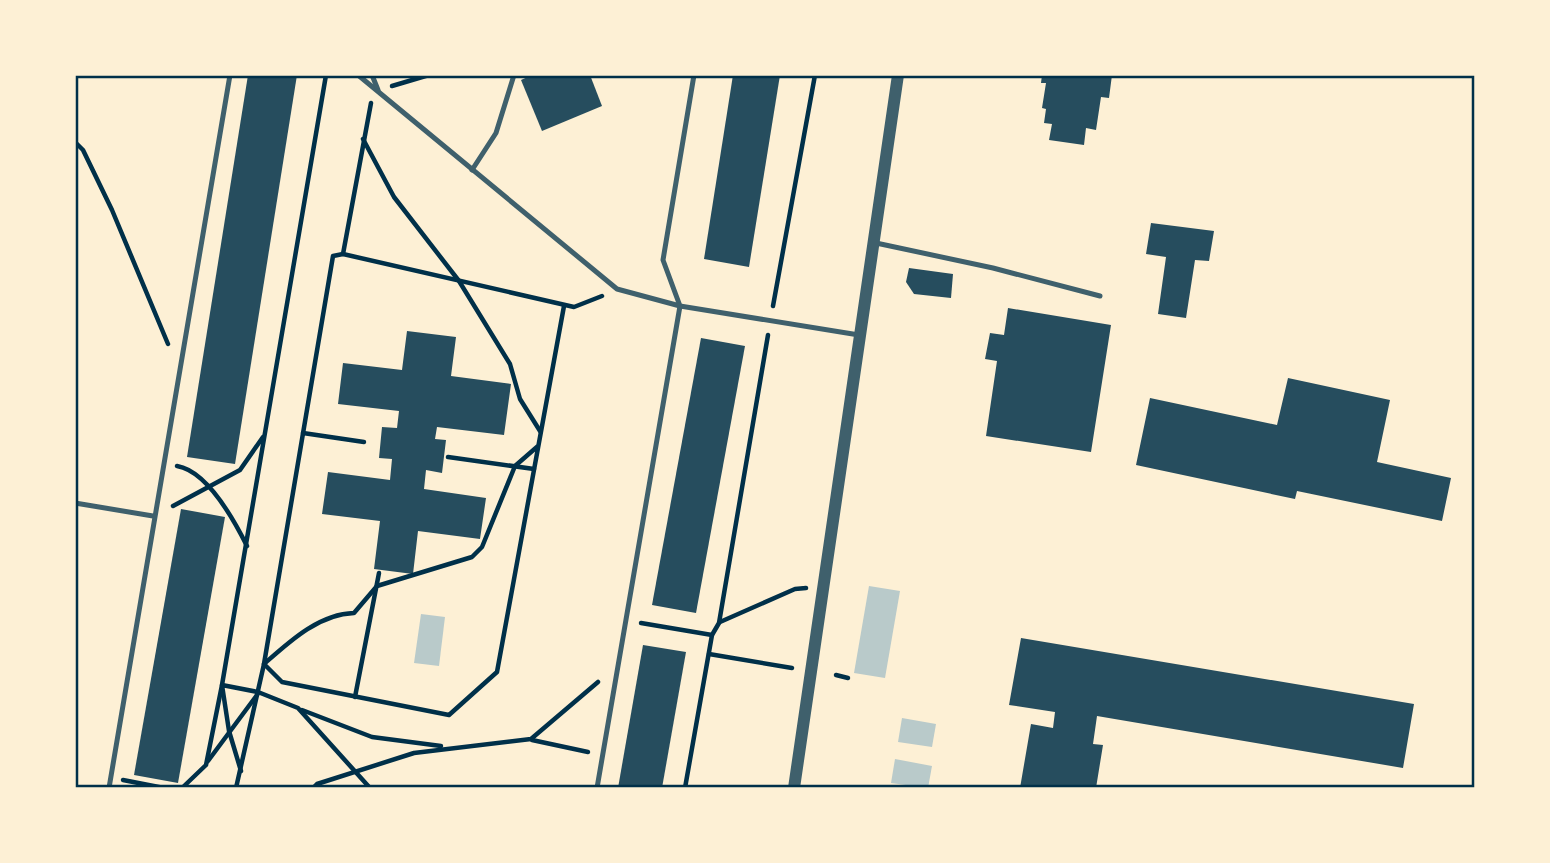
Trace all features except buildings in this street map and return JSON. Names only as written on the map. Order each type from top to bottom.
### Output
[{"type":"street","points":[[794,788],[898,75]]},
{"type":"lane","points":[[108,788],[230,75]]},
{"type":"lane","points":[[358,75],[617,289],[680,306],[859,335]]},
{"type":"lane","points":[[372,75],[378,90]]},
{"type":"lane","points":[[472,170],[496,133],[514,75]]},
{"type":"lane","points":[[597,788],[680,306],[663,260],[694,75]]},
{"type":"lane","points":[[873,243],[993,268],[1100,296]]},
{"type":"lane","points":[[75,503],[153,516]]},
{"type":"path","points":[[206,765],[247,547],[326,75]]},
{"type":"path","points":[[343,254],[369,107],[378,90],[429,75]]},
{"type":"path","points":[[685,788],[712,635],[719,623],[815,75]]},
{"type":"path","points":[[363,139],[394,197],[459,281],[510,364],[520,399],[541,432]]},
{"type":"path","points":[[75,142],[83,150],[112,210],[168,345],[176,387]]},
{"type":"path","points":[[236,788],[264,664],[333,256],[343,254],[564,306],[575,307],[617,289]]},
{"type":"path","points":[[264,664],[282,682],[449,715],[497,672],[564,306]]},
{"type":"path","points":[[153,516],[240,470],[266,433]]},
{"type":"path","points":[[303,433],[365,442]]},
{"type":"path","points":[[264,664],[289,642],[335,613],[354,612],[377,586],[472,556],[482,547],[515,466],[538,446]]},
{"type":"path","points":[[448,457],[534,469]]},
{"type":"path","points":[[163,463],[189,468],[229,512],[247,547]]},
{"type":"path","points":[[355,697],[379,573]]},
{"type":"path","points":[[719,623],[795,589],[824,585]]},
{"type":"path","points":[[626,621],[712,635]]},
{"type":"path","points":[[709,654],[792,668]]},
{"type":"path","points":[[531,740],[618,664]]},
{"type":"path","points":[[836,675],[848,678]]},
{"type":"path","points":[[222,684],[258,692],[372,737],[446,747]]},
{"type":"path","points":[[222,684],[229,731],[241,772]]},
{"type":"path","points":[[182,788],[206,765],[258,692]]},
{"type":"path","points":[[298,708],[359,772],[370,788]]},
{"type":"path","points":[[313,788],[414,753],[446,747],[531,740],[602,755]]},
{"type":"path","points":[[114,754],[125,766],[123,780],[164,788]]},
{"type":"shaded area","points":[[869,586],[900,591],[885,678],[854,673]]},
{"type":"shaded area","points":[[421,614],[445,617],[439,666],[414,663]]},
{"type":"shaded area","points":[[902,718],[936,724],[932,747],[898,742]]},
{"type":"shaded area","points":[[895,759],[932,766],[928,788],[891,783]]}]
